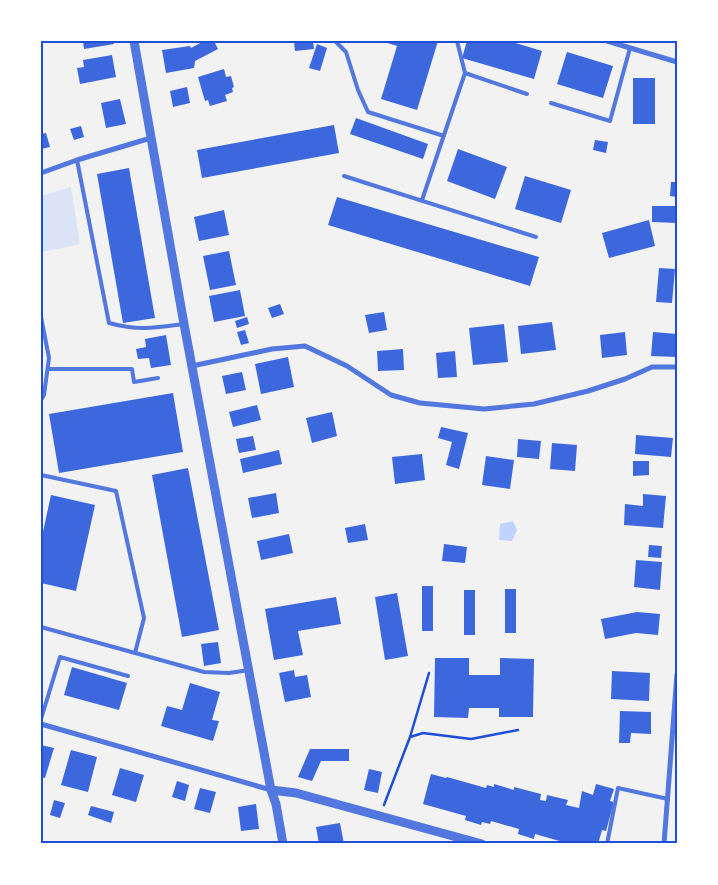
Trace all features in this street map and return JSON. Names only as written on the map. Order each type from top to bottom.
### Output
[{"type":"street","points":[[134,41],[184,324],[271,790],[276,804],[283,844]]},
{"type":"street","points":[[607,41],[677,62]]},
{"type":"street","points":[[41,173],[151,138]]},
{"type":"street","points":[[192,366],[272,349],[306,346],[347,366],[391,395],[420,403],[484,409],[534,404],[588,391],[625,379],[652,367],[677,367]]},
{"type":"street","points":[[664,844],[677,674]]},
{"type":"street","points":[[41,724],[271,790],[296,792],[482,844]]},
{"type":"lane","points":[[335,41],[346,52],[358,90],[368,112],[444,136]]},
{"type":"lane","points":[[422,200],[465,73],[457,41]]},
{"type":"lane","points":[[551,103],[610,121],[630,48]]},
{"type":"lane","points":[[465,73],[527,94]]},
{"type":"lane","points":[[77,160],[109,323],[130,329],[184,324]]},
{"type":"lane","points":[[344,176],[536,237]]},
{"type":"lane","points":[[41,317],[49,358],[44,394],[41,400]]},
{"type":"lane","points":[[48,369],[132,369],[134,382],[158,378]]},
{"type":"lane","points":[[41,475],[116,491],[144,618],[135,653]]},
{"type":"lane","points":[[41,626],[204,672],[229,673],[249,670]]},
{"type":"lane","points":[[41,719],[60,657],[128,676]]},
{"type":"lane","points":[[607,844],[618,788],[668,799]]},
{"type":"path","points":[[384,805],[410,737],[429,673]]},
{"type":"path","points":[[410,737],[423,733],[471,739],[518,730]]},
{"type":"shaded area","points":[[71,187],[80,244],[43,252],[41,243],[41,196]]},
{"type":"water","points":[[513,521],[517,530],[512,541],[499,540],[500,524]]},
{"type":"building","points":[[83,41],[113,41],[114,44],[84,49]]},
{"type":"building","points":[[204,41],[214,41],[218,49],[195,61],[194,68],[166,73],[162,50],[190,46],[191,48]]},
{"type":"building","points":[[294,41],[313,41],[314,49],[295,51]]},
{"type":"building","points":[[381,41],[438,41],[417,110],[381,99],[397,46]]},
{"type":"building","points":[[467,41],[509,41],[542,51],[534,79],[462,58]]},
{"type":"building","points":[[317,44],[327,48],[320,71],[309,68]]},
{"type":"building","points":[[567,52],[613,66],[603,98],[557,84]]},
{"type":"building","points":[[112,55],[116,77],[80,84],[77,68],[84,67],[83,60]]},
{"type":"building","points":[[224,69],[226,77],[231,76],[234,87],[232,88],[233,92],[225,95],[227,101],[210,106],[208,100],[205,101],[198,77]]},
{"type":"building","points":[[633,78],[655,78],[655,124],[633,124]]},
{"type":"building","points":[[187,87],[190,103],[173,107],[170,91]]},
{"type":"building","points":[[120,99],[126,124],[106,128],[101,103]]},
{"type":"building","points":[[356,118],[428,144],[423,159],[350,134]]},
{"type":"building","points":[[334,125],[339,153],[202,178],[197,150]]},
{"type":"building","points":[[81,126],[84,137],[74,140],[70,129]]},
{"type":"building","points":[[46,133],[50,147],[41,149],[41,134]]},
{"type":"building","points":[[595,140],[608,142],[606,153],[593,150]]},
{"type":"building","points":[[458,149],[507,167],[495,199],[447,181]]},
{"type":"building","points":[[129,168],[155,318],[123,323],[97,174]]},
{"type":"building","points":[[525,176],[571,190],[561,223],[515,209]]},
{"type":"building","points":[[671,182],[677,182],[677,197],[670,196]]},
{"type":"building","points":[[337,197],[539,257],[530,286],[328,225]]},
{"type":"building","points":[[652,206],[677,206],[677,223],[652,222]]},
{"type":"building","points":[[224,210],[229,235],[199,241],[194,217]]},
{"type":"building","points":[[649,220],[655,246],[609,258],[602,233]]},
{"type":"building","points":[[229,251],[236,285],[210,290],[203,256]]},
{"type":"building","points":[[659,268],[675,269],[672,303],[656,302]]},
{"type":"building","points":[[240,290],[245,316],[214,322],[209,296]]},
{"type":"building","points":[[280,304],[284,314],[272,318],[268,308]]},
{"type":"building","points":[[384,312],[387,330],[369,333],[365,315]]},
{"type":"building","points":[[247,317],[249,324],[237,328],[235,321]]},
{"type":"building","points":[[552,322],[556,350],[521,354],[518,326]]},
{"type":"building","points":[[504,324],[508,362],[473,365],[469,328]]},
{"type":"building","points":[[245,330],[249,343],[241,345],[237,332]]},
{"type":"building","points":[[625,332],[627,355],[602,358],[600,335]]},
{"type":"building","points":[[653,332],[677,334],[677,357],[651,356]]},
{"type":"building","points":[[166,335],[171,365],[151,368],[149,358],[138,359],[136,349],[146,347],[145,339]]},
{"type":"building","points":[[403,349],[404,370],[378,371],[377,351]]},
{"type":"building","points":[[455,351],[457,377],[438,378],[436,353]]},
{"type":"building","points":[[288,357],[294,387],[261,394],[255,364]]},
{"type":"building","points":[[242,372],[246,390],[226,394],[222,376]]},
{"type":"building","points":[[173,393],[183,452],[59,473],[49,414]]},
{"type":"building","points":[[257,405],[261,420],[233,427],[229,412]]},
{"type":"building","points":[[332,412],[337,436],[312,443],[306,418]]},
{"type":"building","points":[[441,427],[468,433],[459,469],[446,465],[452,442],[438,438]]},
{"type":"building","points":[[636,435],[673,438],[671,457],[635,454]]},
{"type":"building","points":[[253,436],[256,450],[239,453],[236,439]]},
{"type":"building","points":[[518,439],[541,441],[539,459],[517,457]]},
{"type":"building","points":[[552,443],[577,445],[575,471],[550,469]]},
{"type":"building","points":[[279,450],[282,464],[243,473],[240,459]]},
{"type":"building","points":[[422,454],[425,480],[395,484],[392,457]]},
{"type":"building","points":[[486,456],[514,460],[510,489],[482,485]]},
{"type":"building","points":[[633,461],[649,461],[649,475],[633,476]]},
{"type":"building","points":[[188,468],[219,630],[182,637],[152,475]]},
{"type":"building","points":[[276,493],[279,513],[252,518],[248,498]]},
{"type":"building","points":[[643,494],[666,496],[663,528],[624,525],[625,504],[643,506]]},
{"type":"building","points":[[51,495],[95,505],[76,591],[41,583],[41,541]]},
{"type":"building","points":[[365,524],[368,540],[348,543],[345,528]]},
{"type":"building","points":[[289,534],[293,553],[261,560],[257,541]]},
{"type":"building","points":[[444,544],[467,547],[465,563],[442,561]]},
{"type":"building","points":[[649,545],[662,546],[661,558],[648,557]]},
{"type":"building","points":[[636,560],[662,562],[660,590],[634,587]]},
{"type":"building","points":[[422,586],[433,586],[433,631],[422,631]]},
{"type":"building","points":[[505,589],[516,589],[516,633],[505,633]]},
{"type":"building","points":[[464,590],[475,590],[475,635],[464,635]]},
{"type":"building","points":[[397,593],[408,656],[385,660],[375,597]]},
{"type":"building","points":[[336,597],[341,624],[298,631],[303,655],[274,660],[265,609]]},
{"type":"building","points":[[637,612],[660,614],[658,635],[636,633],[605,639],[601,619]]},
{"type":"building","points":[[218,642],[221,663],[204,666],[201,644]]},
{"type":"building","points":[[435,658],[469,658],[469,675],[500,675],[500,658],[534,659],[533,717],[499,717],[499,708],[469,708],[468,718],[434,717]]},
{"type":"building","points":[[72,667],[127,683],[119,710],[64,695]]},
{"type":"building","points":[[294,670],[295,677],[307,675],[311,697],[285,702],[279,673]]},
{"type":"building","points":[[612,671],[650,673],[649,701],[611,699]]},
{"type":"building","points":[[190,683],[220,692],[212,720],[219,721],[213,741],[161,726],[167,706],[182,710]]},
{"type":"building","points":[[620,711],[651,712],[651,734],[631,733],[630,743],[619,743]]},
{"type":"building","points":[[41,745],[54,748],[45,778],[41,777]]},
{"type":"building","points":[[310,749],[349,749],[349,761],[321,761],[312,781],[298,777]]},
{"type":"building","points":[[71,750],[97,757],[88,792],[61,785]]},
{"type":"building","points":[[120,768],[144,775],[136,802],[112,795]]},
{"type":"building","points":[[369,769],[382,772],[378,793],[364,790]]},
{"type":"building","points":[[431,774],[486,788],[487,785],[494,787],[494,784],[514,790],[514,787],[541,794],[540,800],[546,801],[547,795],[568,800],[566,805],[579,808],[582,791],[593,795],[596,784],[614,789],[610,801],[614,802],[606,831],[602,830],[598,844],[570,844],[535,834],[534,839],[518,834],[519,829],[491,821],[490,824],[482,822],[481,825],[465,820],[466,816],[423,804]]},
{"type":"building","points":[[177,781],[189,785],[185,801],[172,797]]},
{"type":"building","points":[[200,788],[216,792],[210,813],[194,809]]},
{"type":"building","points":[[54,800],[65,803],[60,818],[50,815]]},
{"type":"building","points":[[256,804],[259,829],[241,831],[238,807]]},
{"type":"building","points":[[91,806],[114,812],[111,823],[88,815]]},
{"type":"building","points":[[340,823],[344,844],[319,844],[316,827]]}]
